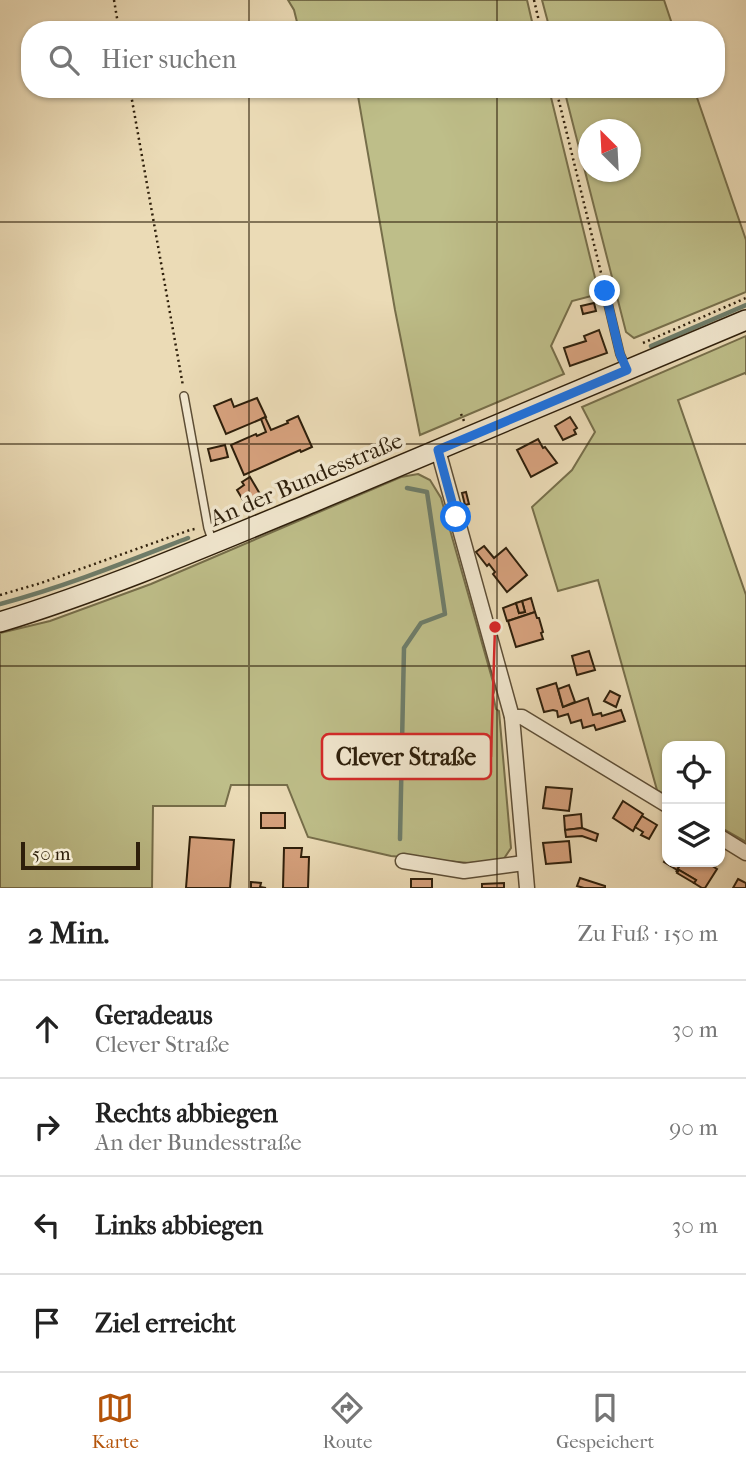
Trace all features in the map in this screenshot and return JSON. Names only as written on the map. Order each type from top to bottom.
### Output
[{"type":"main road","name":"An der Bundesstraße","points":[[0,622],[117,583],[211,536],[438,450],[746,320]]},
{"type":"street","points":[[438,450],[512,717],[527,888]]},
{"type":"street","points":[[512,717],[522,717],[665,804]]},
{"type":"street","points":[[725,840],[746,853]]},
{"type":"street","points":[[403,861],[464,871],[524,863]]},
{"type":"lane","points":[[605,291],[620,354],[627,370]]},
{"type":"lane","points":[[184,396],[211,536]]},
{"type":"path","points":[[114,0],[118,21]]},
{"type":"path","points":[[534,0],[539,21]]},
{"type":"path","points":[[132,98],[184,396]]},
{"type":"path","points":[[558,98],[605,291]]},
{"type":"path","points":[[0,595],[190,530],[211,536]]},
{"type":"green space","points":[[288,0],[527,0],[532,21],[297,21]]},
{"type":"green space","points":[[542,0],[664,0],[671,21],[548,21]]},
{"type":"green space","points":[[358,98],[551,98],[599,294],[572,301],[551,346],[564,374],[420,435],[395,310]]},
{"type":"green space","points":[[566,98],[697,98],[746,240],[746,292],[634,338],[626,332],[588,182],[641,182],[641,119],[578,119],[578,144]]},
{"type":"green space","points":[[746,336],[746,374],[678,400],[746,595],[746,842],[725,830],[725,741],[662,741],[662,793],[657,790],[598,580],[558,591],[532,507],[572,470],[595,432],[582,407]]},
{"type":"green space","points":[[418,474],[430,480],[441,498],[495,689],[493,695],[496,709],[499,711],[511,848],[503,860],[469,863],[391,856],[308,837],[287,785],[231,785],[225,806],[153,806],[152,888],[0,888],[0,633],[50,621],[151,584],[401,477]]},
{"type":"building","points":[[594,303],[596,311],[583,314],[581,306]]},
{"type":"building","points":[[599,330],[607,353],[570,366],[564,348],[586,341],[584,336]]},
{"type":"building","points":[[257,398],[266,417],[226,434],[214,406],[231,399],[234,407]]},
{"type":"building","points":[[298,416],[312,447],[244,475],[231,445],[266,432],[261,419],[265,417],[271,430]]},
{"type":"building","points":[[570,417],[577,428],[574,430],[576,434],[563,440],[555,426]]},
{"type":"building","points":[[538,439],[557,463],[531,477],[517,450]]},
{"type":"building","points":[[225,445],[228,457],[211,461],[208,449]]},
{"type":"building","points":[[250,477],[264,501],[249,510],[237,490],[244,485],[242,482]]},
{"type":"building","points":[[466,492],[469,504],[465,505],[462,493]]},
{"type":"building","points":[[484,546],[494,558],[506,548],[527,575],[507,592],[489,564],[487,566],[476,552]]},
{"type":"building","points":[[531,598],[535,612],[507,621],[503,608],[516,603],[519,613],[525,612],[522,601]]},
{"type":"building","points":[[522,601],[525,612],[519,613],[516,603]]},
{"type":"building","points":[[535,612],[539,618],[543,639],[516,647],[508,621]]},
{"type":"building","points":[[589,651],[595,670],[577,675],[572,656]]},
{"type":"building","points":[[556,683],[563,707],[588,698],[593,715],[601,713],[602,716],[621,710],[625,721],[596,730],[594,725],[583,728],[581,720],[571,723],[568,714],[558,717],[557,711],[544,712],[537,689]]},
{"type":"building","points":[[569,685],[575,702],[563,707],[558,689]]},
{"type":"building","points":[[610,691],[620,696],[616,707],[604,701]]},
{"type":"building","points":[[546,787],[572,789],[569,811],[543,808]]},
{"type":"building","points":[[623,801],[643,814],[633,831],[613,818]]},
{"type":"building","points":[[261,813],[285,813],[285,828],[261,828]]},
{"type":"building","points":[[581,814],[582,828],[565,830],[564,816]]},
{"type":"building","points":[[642,816],[657,825],[649,839],[641,835],[643,832],[635,827]]},
{"type":"building","points":[[582,828],[598,834],[596,841],[582,836],[566,837],[565,830]]},
{"type":"building","points":[[190,837],[234,840],[230,888],[186,888]]},
{"type":"building","points":[[569,841],[571,862],[546,864],[543,843]]},
{"type":"building","points":[[284,848],[302,848],[301,857],[309,857],[308,888],[283,888]]},
{"type":"building","points":[[679,867],[717,869],[705,888],[694,883],[696,880],[679,870],[676,872]]},
{"type":"building","points":[[679,870],[696,880],[694,883],[677,873]]},
{"type":"building","points":[[580,878],[605,886],[605,888],[577,886]]},
{"type":"building","points":[[411,879],[432,879],[432,888],[411,888]]},
{"type":"building","points":[[738,879],[746,883],[746,888],[733,888]]},
{"type":"building","points":[[251,882],[261,883],[260,887],[266,888],[251,888]]},
{"type":"building","points":[[504,883],[504,888],[482,888],[482,884]]},
{"type":"waterway","points":[[651,346],[746,305]]},
{"type":"waterway","points":[[400,839],[404,648],[421,623],[445,614],[427,492],[407,488]]},
{"type":"waterway","points":[[0,604],[71,582],[188,538]]},
{"type":"place","name":"Clever Straße","points":[[495,627]]},
{"type":"route","points":[[456,517],[438,450],[627,370],[620,354],[605,291]]}]
